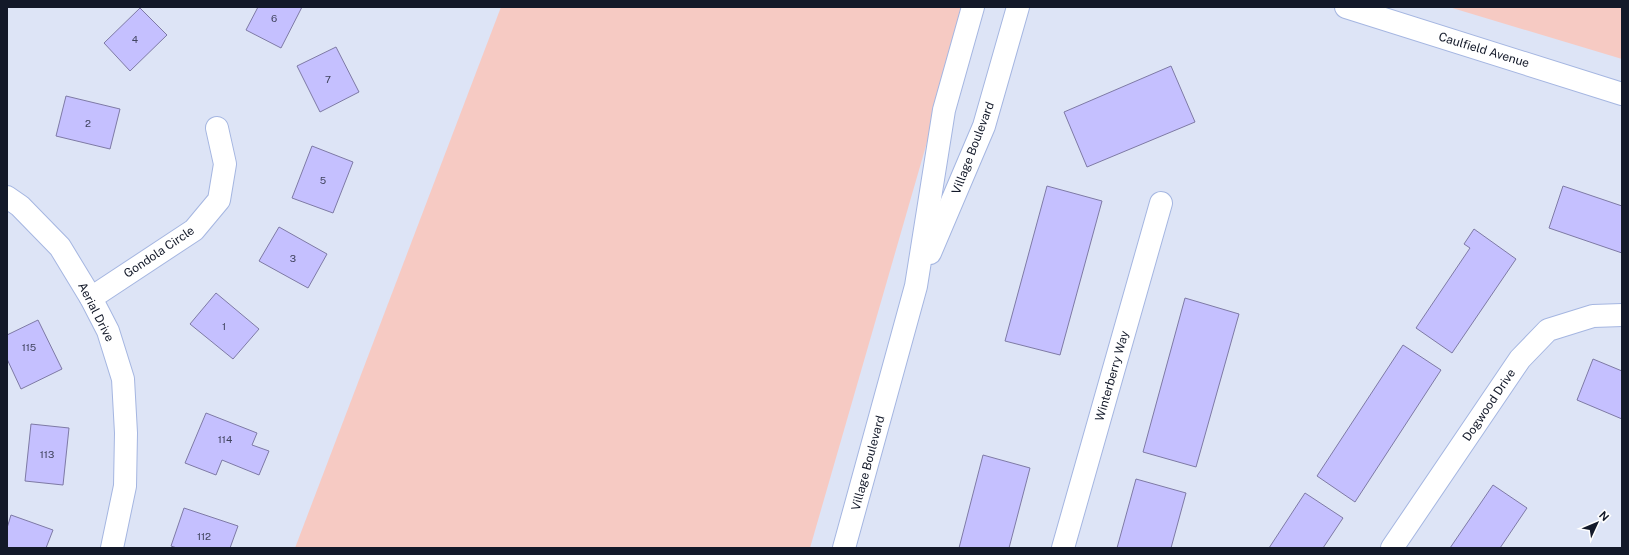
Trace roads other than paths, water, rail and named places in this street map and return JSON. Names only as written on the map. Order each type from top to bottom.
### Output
[{"type":"street","name":"Village Boulevard","points":[[844,548],[916,286],[944,110],[972,7]]},
{"type":"street","name":"Village Boulevard","points":[[916,286],[984,126],[1018,7]]},
{"type":"street","name":"Caulfield Avenue","points":[[1346,7],[1622,94]]},
{"type":"street","name":"Gondola Circle","points":[[91,298],[194,230],[219,200],[225,164],[217,128]]},
{"type":"street","name":"Aerial Drive","points":[[7,196],[20,206],[60,247],[91,298],[108,331],[123,379],[126,433],[125,486],[112,548]]},
{"type":"street","name":"Winterberry Way","points":[[1063,548],[1161,203]]},
{"type":"street","name":"Dogwood Drive","points":[[1392,548],[1520,359],[1548,330],[1593,316],[1622,315]]}]
